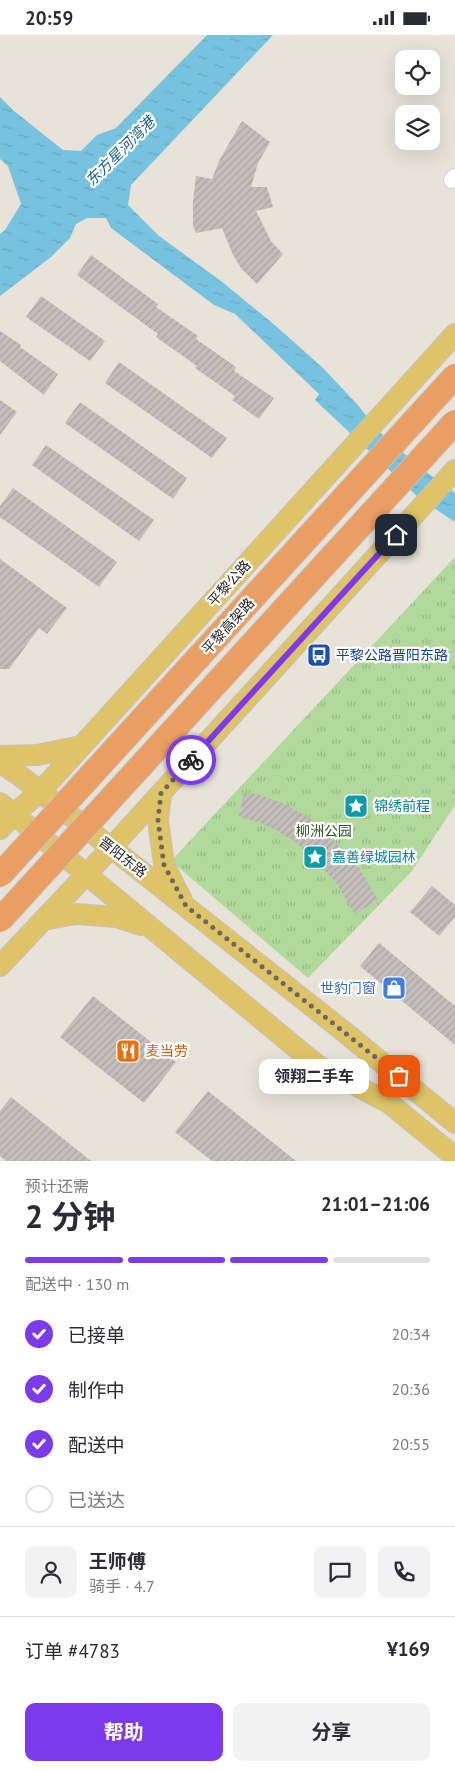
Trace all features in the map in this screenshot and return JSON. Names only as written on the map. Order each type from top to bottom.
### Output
[{"type":"highway","name":"平黎高架路","points":[[0,875],[455,376]]},
{"type":"highway","points":[[0,920],[455,422]]},
{"type":"main road","name":"平黎公路","points":[[0,829],[7,809],[40,791],[455,334]]},
{"type":"main road","points":[[0,966],[85,873],[111,848],[452,474]]},
{"type":"main road","points":[[0,756],[37,755],[81,746]]},
{"type":"main road","name":"晋阳东路","points":[[0,763],[40,791],[334,1023],[455,1123]]},
{"type":"main road","points":[[161,793],[158,820],[164,865],[186,906]]},
{"type":"main road","points":[[7,809],[317,1065],[389,1103],[455,1157]]},
{"type":"main road","points":[[43,920],[76,914],[117,917],[152,928]]},
{"type":"green space","name":"柳洲公园","points":[[455,557],[455,805],[412,871],[308,978],[171,861]]},
{"type":"water","name":"东方星河湾港","points":[[207,35],[273,35],[131,185],[128,205],[159,236],[221,281],[277,327],[323,368],[385,438],[455,493],[455,522],[419,498],[315,400],[319,394],[235,314],[214,305],[111,228],[106,218],[87,218],[76,224],[70,238],[51,257],[0,296],[0,234],[5,230],[21,204],[8,166],[0,159],[0,97],[14,111],[63,150],[81,151],[97,135],[116,128]]},
{"type":"building","points":[[242,121],[270,142],[258,163],[251,187],[267,187],[273,207],[256,211],[271,241],[283,254],[257,284],[241,268],[233,255],[222,228],[196,233],[193,225],[196,176],[212,179],[220,159]]},
{"type":"building","points":[[91,255],[158,304],[156,307],[198,336],[196,339],[236,367],[234,371],[274,398],[259,419],[232,400],[235,396],[195,368],[197,366],[156,337],[158,334],[77,275]]},
{"type":"building","points":[[41,296],[105,341],[90,361],[26,317]]},
{"type":"building","points":[[0,331],[58,374],[44,395],[0,361]]},
{"type":"building","points":[[119,362],[227,438],[212,458],[105,383]]},
{"type":"building","points":[[0,400],[17,412],[0,435]]},
{"type":"building","points":[[80,402],[187,478],[173,499],[65,423]]},
{"type":"building","points":[[46,445],[154,520],[139,541],[32,465]]},
{"type":"building","points":[[13,488],[117,562],[99,587],[0,517],[0,506]]},
{"type":"building","points":[[0,559],[67,608],[47,634],[39,628],[9,669],[0,669]]},
{"type":"building","points":[[244,793],[258,794],[287,805],[325,828],[323,831],[359,868],[378,900],[355,914],[335,881],[294,841],[263,824],[239,816]]},
{"type":"building","points":[[432,886],[455,905],[455,917],[439,936],[410,912]]},
{"type":"building","points":[[379,943],[455,1006],[455,1045],[360,966]]},
{"type":"building","points":[[93,996],[176,1062],[144,1103],[60,1037]]},
{"type":"building","points":[[208,1091],[296,1161],[212,1161],[175,1132]]},
{"type":"building","points":[[11,1097],[91,1161],[7,1161],[0,1156],[0,1111]]},
{"type":"way so far","points":[[191,760],[161,793],[158,820],[164,865],[186,906],[399,1076]]},
{"type":"place","name":"平黎公路晋阳东路","points":[[319,655]]},
{"type":"place","name":"锦绣前程","points":[[356,806]]},
{"type":"place","name":"嘉善绿城园林","points":[[315,857]]},
{"type":"place","name":"世豹门窗","points":[[394,988]]},
{"type":"place","name":"麦当劳","points":[[128,1051]]},
{"type":"place","name":"领翔二手车","points":[[399,1076]]},
{"type":"route","points":[[191,760],[396,535]]}]
